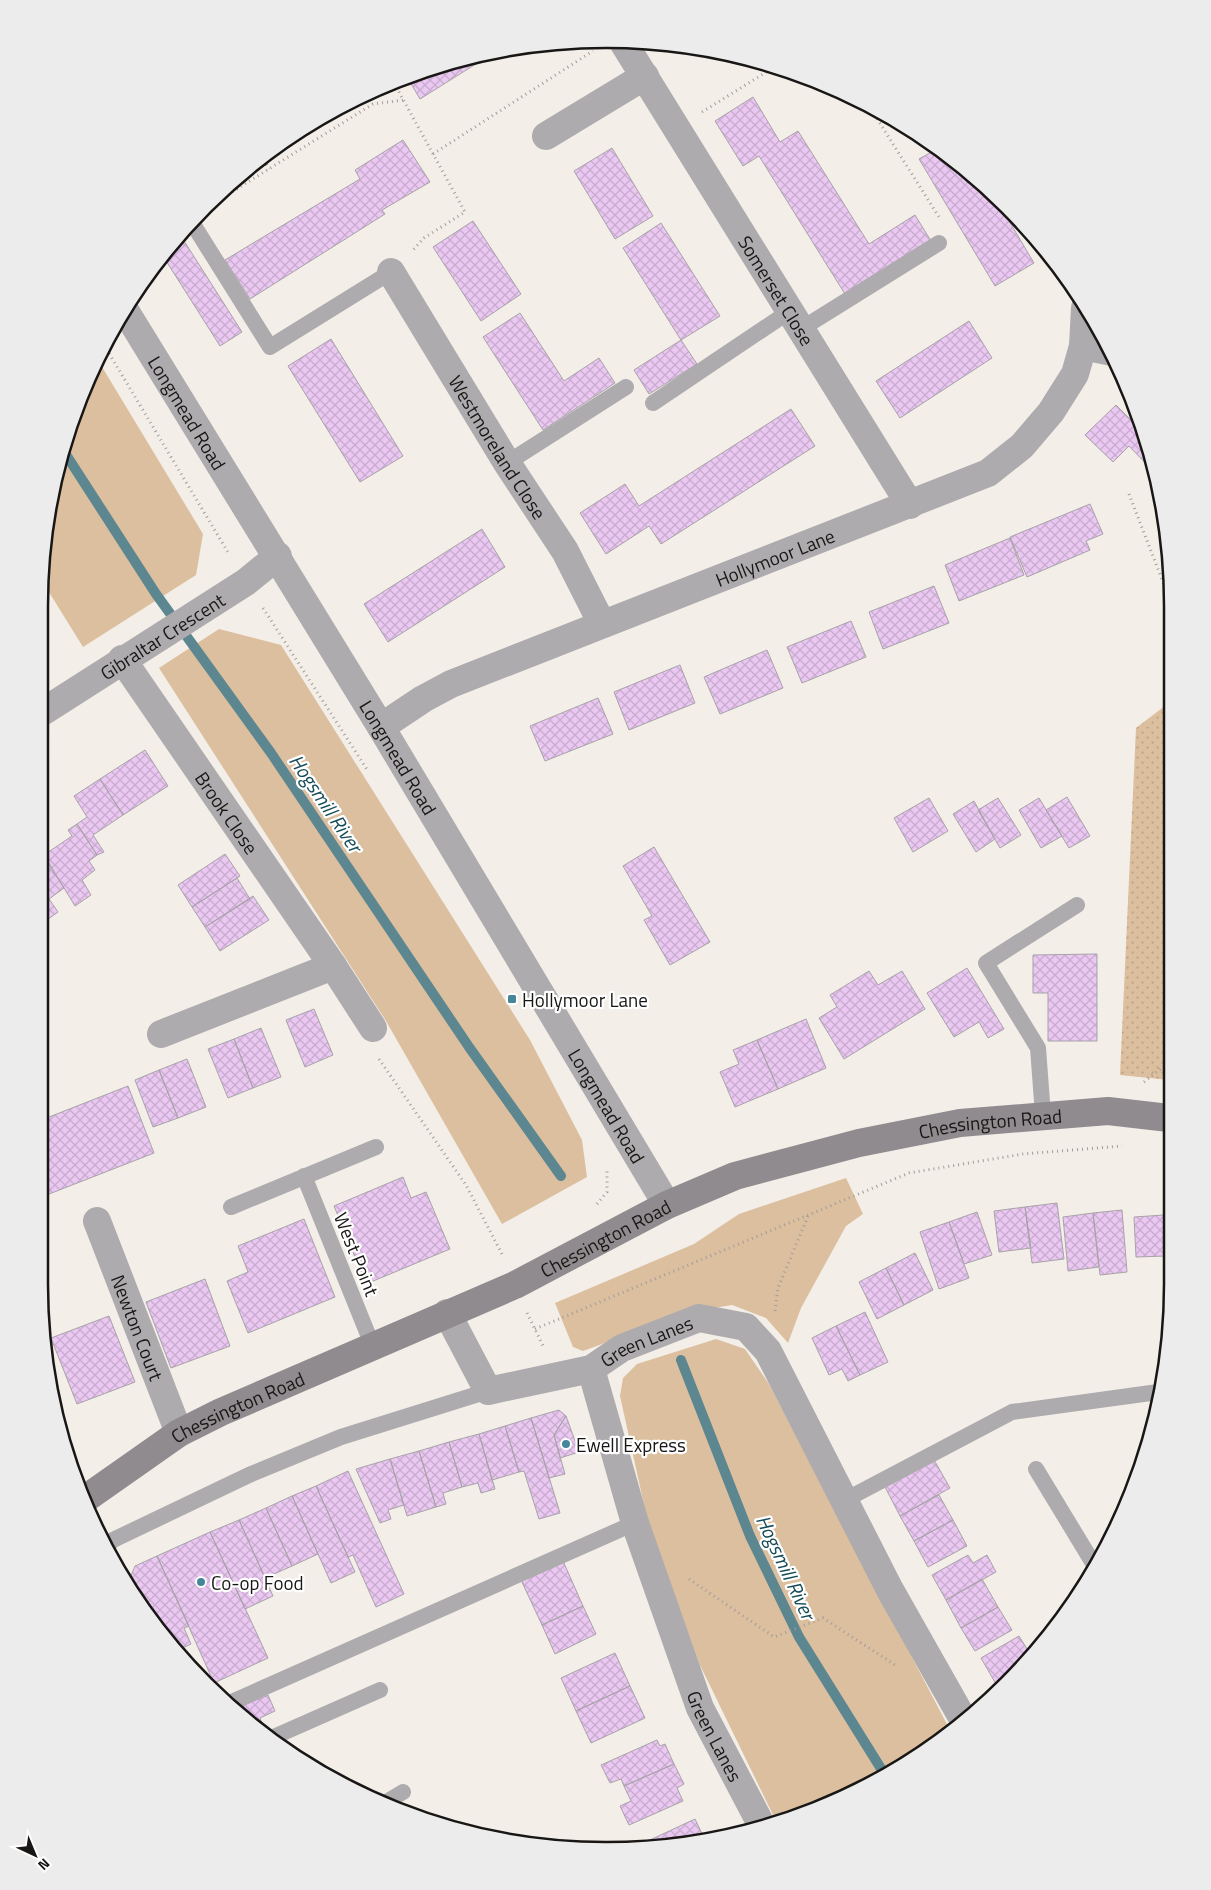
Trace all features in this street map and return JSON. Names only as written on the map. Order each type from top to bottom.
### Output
[{"type":"main road","name":"Chessington Road","points":[[89,1496],[179,1433],[221,1412],[515,1285],[667,1205],[735,1176],[859,1143],[960,1123],[1108,1110],[1164,1117]]},
{"type":"street","name":"Somerset Close","points":[[616,48],[645,76],[910,505]]},
{"type":"street","points":[[546,136],[645,76]]},
{"type":"street","name":"Westmoreland Close","points":[[392,272],[507,463],[565,552],[602,624]]},
{"type":"street","name":"Longmead Road","points":[[128,316],[382,727],[667,1205]]},
{"type":"street","name":"Hollymoor Lane","points":[[382,727],[423,699],[450,684],[988,473],[1022,446],[1051,412],[1075,374],[1083,346],[1084,320]]},
{"type":"street","points":[[1083,346],[1101,350]]},
{"type":"street","name":"Gibraltar Crescent","points":[[48,708],[122,659],[246,582],[278,556]]},
{"type":"street","name":"Brook Close","points":[[122,659],[333,966],[373,1028]]},
{"type":"street","points":[[161,1034],[333,966]]},
{"type":"street","name":"Newton Court","points":[[97,1221],[179,1433]]},
{"type":"street","points":[[447,1313],[488,1391],[591,1369]]},
{"type":"street","name":"Green Lanes","points":[[759,1820],[700,1708],[635,1523],[591,1369],[622,1348],[699,1318],[746,1327],[768,1351],[890,1590],[960,1714]]},
{"type":"lane","points":[[195,228],[270,347],[392,272]]},
{"type":"lane","points":[[653,402],[796,320],[939,244]]},
{"type":"lane","points":[[507,463],[626,387]]},
{"type":"lane","points":[[1043,1115],[1038,1048],[986,963],[1077,906]]},
{"type":"lane","points":[[231,1207],[376,1147]]},
{"type":"lane","name":"West Point","points":[[304,1176],[373,1347]]},
{"type":"lane","points":[[111,1542],[249,1475],[341,1437],[488,1391]]},
{"type":"lane","points":[[845,1500],[1012,1412],[1153,1393]]},
{"type":"lane","points":[[1036,1470],[1091,1560]]},
{"type":"lane","points":[[234,1701],[635,1523]]},
{"type":"lane","points":[[277,1735],[380,1690]]},
{"type":"lane","points":[[391,1799],[403,1792]]},
{"type":"path","points":[[433,154],[605,48]]},
{"type":"path","points":[[677,127],[767,72]]},
{"type":"path","points":[[392,272],[424,238],[465,212],[397,88]]},
{"type":"path","points":[[231,193],[373,104],[404,100]]},
{"type":"path","points":[[877,118],[946,228],[939,244]]},
{"type":"path","points":[[266,163],[269,169]]},
{"type":"path","points":[[108,352],[246,582],[368,773]]},
{"type":"path","points":[[1129,494],[1163,581]]},
{"type":"path","points":[[535,1329],[909,1173],[1023,1154],[1127,1146]]},
{"type":"path","points":[[593,1211],[607,1192],[607,1165]]},
{"type":"path","points":[[768,1351],[778,1288],[808,1215]]},
{"type":"path","points":[[502,1254],[510,1250]]},
{"type":"path","points":[[526,1312],[557,1375]]},
{"type":"path","points":[[684,1576],[774,1637],[823,1618],[896,1666]]},
{"type":"shaded area","points":[[102,366],[203,534],[196,575],[83,647],[48,591],[49,569],[58,497],[67,461],[77,426]]},
{"type":"shaded area","points":[[219,629],[281,645],[530,1040],[582,1140],[587,1177],[502,1224],[386,1021],[159,668]]},
{"type":"shaded area","points":[[1164,707],[1164,1079],[1120,1075],[1136,728]]},
{"type":"shaded area","points":[[846,1178],[863,1214],[846,1226],[801,1308],[788,1343],[766,1318],[732,1305],[690,1312],[583,1351],[573,1347],[555,1303],[694,1244],[739,1214]]},
{"type":"shaded area","points":[[716,1339],[745,1349],[769,1384],[947,1725],[916,1748],[852,1785],[819,1800],[774,1816],[699,1663],[647,1518],[620,1396],[623,1378],[637,1364]]},
{"type":"building","points":[[478,63],[420,99],[411,83]]},
{"type":"building","points":[[753,97],[780,142],[798,131],[869,244],[915,215],[931,241],[845,294],[759,156],[743,166],[715,121]]},
{"type":"building","points":[[403,140],[430,182],[382,210],[385,214],[250,299],[225,260],[360,179],[355,170]]},
{"type":"building","points":[[612,148],[653,216],[615,239],[574,171]]},
{"type":"building","points":[[931,153],[973,186],[1009,220],[1034,263],[995,286],[919,159]]},
{"type":"building","points":[[473,221],[521,294],[481,321],[433,247]]},
{"type":"building","points":[[661,223],[720,316],[681,340],[623,248]]},
{"type":"building","points":[[184,241],[242,332],[220,346],[167,262]]},
{"type":"building","points":[[520,313],[564,381],[599,358],[615,383],[543,430],[483,337]]},
{"type":"building","points":[[969,321],[992,358],[900,418],[876,381]]},
{"type":"building","points":[[331,339],[403,456],[360,482],[288,366]]},
{"type":"building","points":[[681,340],[697,364],[649,394],[634,370]]},
{"type":"building","points":[[1116,405],[1132,421],[1144,462],[1129,446],[1113,462],[1085,435]]},
{"type":"building","points":[[791,409],[815,446],[661,544],[649,526],[606,554],[580,513],[625,484],[639,506]]},
{"type":"building","points":[[1090,504],[1103,534],[1086,541],[1090,550],[1027,577],[1010,537]]},
{"type":"building","points":[[482,529],[505,567],[388,642],[364,604]]},
{"type":"building","points":[[1010,538],[1024,575],[959,601],[945,565]]},
{"type":"building","points":[[934,586],[949,623],[883,649],[869,612]]},
{"type":"building","points":[[851,621],[866,657],[802,683],[787,647]]},
{"type":"building","points":[[767,650],[783,688],[720,714],[704,677]]},
{"type":"building","points":[[680,665],[695,703],[629,730],[614,692]]},
{"type":"building","points":[[598,698],[613,734],[545,761],[530,726]]},
{"type":"building","points":[[145,750],[168,786],[123,815],[100,779]]},
{"type":"building","points":[[100,779],[123,815],[93,835],[104,852],[97,855],[77,824],[87,817],[74,796]]},
{"type":"building","points":[[1067,797],[1090,836],[1069,848],[1046,810]]},
{"type":"building","points":[[929,798],[948,831],[913,852],[894,818]]},
{"type":"building","points":[[998,798],[1021,835],[1000,848],[978,810]]},
{"type":"building","points":[[1039,798],[1062,836],[1041,848],[1019,810]]},
{"type":"building","points":[[974,801],[995,839],[976,852],[953,814]]},
{"type":"building","points":[[77,824],[97,855],[89,861],[95,870],[82,880],[91,895],[75,906],[48,862],[48,852],[72,836],[68,830]]},
{"type":"building","points":[[654,847],[710,942],[670,965],[644,920],[652,916],[623,866]]},
{"type":"building","points":[[225,854],[240,876],[192,907],[178,885]]},
{"type":"building","points":[[48,864],[64,888],[49,899],[58,912],[48,919]]},
{"type":"building","points":[[237,878],[250,899],[205,927],[192,907]]},
{"type":"building","points":[[253,896],[269,920],[220,951],[205,927]]},
{"type":"building","points":[[1097,954],[1097,1041],[1048,1041],[1048,993],[1033,993],[1033,955]]},
{"type":"building","points":[[967,968],[1004,1029],[988,1038],[979,1022],[954,1037],[927,993]]},
{"type":"building","points":[[869,971],[878,985],[902,971],[925,1009],[844,1059],[819,1018],[837,1007],[830,995]]},
{"type":"building","points":[[314,1009],[333,1055],[305,1067],[286,1020]]},
{"type":"building","points":[[806,1019],[826,1068],[778,1089],[757,1040]]},
{"type":"building","points":[[261,1028],[281,1077],[253,1088],[234,1039]]},
{"type":"building","points":[[234,1039],[253,1088],[228,1098],[208,1049]]},
{"type":"building","points":[[757,1040],[778,1089],[735,1107],[720,1072],[739,1064],[733,1050]]},
{"type":"building","points":[[187,1059],[206,1107],[178,1118],[159,1070]]},
{"type":"building","points":[[159,1070],[178,1118],[153,1127],[135,1080]]},
{"type":"building","points":[[128,1086],[154,1153],[48,1194],[48,1117]]},
{"type":"building","points":[[403,1177],[411,1198],[426,1192],[450,1249],[366,1284],[334,1206]]},
{"type":"building","points":[[1057,1203],[1064,1259],[1032,1263],[1025,1207]]},
{"type":"building","points":[[1025,1207],[1031,1248],[999,1252],[994,1211]]},
{"type":"building","points":[[1122,1210],[1127,1272],[1100,1275],[1093,1213]]},
{"type":"building","points":[[977,1212],[992,1255],[964,1264],[949,1222]]},
{"type":"building","points":[[1093,1213],[1099,1267],[1068,1271],[1063,1217]]},
{"type":"building","points":[[1164,1215],[1164,1256],[1136,1257],[1134,1217]]},
{"type":"building","points":[[304,1219],[335,1297],[248,1333],[227,1281],[248,1272],[238,1246]]},
{"type":"building","points":[[949,1222],[969,1278],[939,1289],[920,1232]]},
{"type":"building","points":[[915,1253],[933,1290],[904,1305],[886,1268]]},
{"type":"building","points":[[886,1268],[904,1305],[877,1319],[859,1282]]},
{"type":"building","points":[[205,1279],[230,1346],[171,1368],[146,1302]]},
{"type":"building","points":[[865,1312],[888,1362],[860,1375],[836,1326]]},
{"type":"building","points":[[109,1316],[135,1382],[77,1404],[51,1338]]},
{"type":"building","points":[[836,1326],[860,1375],[848,1381],[842,1369],[829,1375],[812,1338]]},
{"type":"building","points":[[559,1410],[566,1416],[554,1435],[565,1474],[549,1478],[531,1418]]},
{"type":"building","name":"Ewell Express","points":[[566,1416],[579,1452],[560,1458],[554,1435]]},
{"type":"building","points":[[531,1418],[560,1513],[539,1519],[524,1471],[519,1472],[505,1426]]},
{"type":"building","points":[[505,1426],[519,1472],[492,1480],[479,1434]]},
{"type":"building","points":[[479,1434],[495,1489],[481,1493],[478,1483],[462,1487],[449,1442]]},
{"type":"building","points":[[449,1442],[462,1487],[443,1493],[446,1504],[436,1507],[419,1451]]},
{"type":"building","points":[[419,1451],[436,1507],[407,1516],[390,1459]]},
{"type":"building","points":[[933,1458],[950,1488],[900,1516],[884,1485]]},
{"type":"building","points":[[390,1459],[404,1505],[388,1510],[391,1519],[380,1523],[356,1469]]},
{"type":"building","points":[[348,1471],[404,1594],[376,1607],[353,1555],[348,1557],[316,1486]]},
{"type":"building","points":[[316,1486],[355,1572],[331,1583],[292,1496]]},
{"type":"building","points":[[939,1495],[953,1520],[914,1541],[900,1516]]},
{"type":"building","points":[[292,1496],[318,1554],[292,1566],[266,1508]]},
{"type":"building","points":[[266,1508],[292,1566],[265,1578],[239,1520]]},
{"type":"building","points":[[239,1520],[273,1596],[245,1609],[210,1532]]},
{"type":"building","points":[[953,1520],[967,1546],[928,1567],[914,1541]]},
{"type":"building","name":"Co-op Food","points":[[210,1532],[268,1658],[215,1683],[157,1556]]},
{"type":"building","points":[[968,1555],[973,1563],[987,1555],[996,1572],[946,1600],[932,1575]]},
{"type":"building","points":[[157,1556],[189,1626],[184,1628],[191,1644],[183,1648],[142,1595],[130,1577],[135,1566]]},
{"type":"building","points":[[563,1561],[583,1606],[542,1625],[521,1580]]},
{"type":"building","points":[[982,1579],[998,1607],[961,1628],[946,1600]]},
{"type":"building","points":[[583,1606],[596,1634],[555,1654],[542,1625]]},
{"type":"building","points":[[998,1607],[1012,1630],[975,1651],[961,1628]]},
{"type":"building","points":[[1019,1636],[1027,1649],[996,1683],[981,1658]]},
{"type":"building","points":[[615,1653],[630,1686],[576,1711],[561,1678]]},
{"type":"building","points":[[630,1686],[645,1718],[591,1743],[576,1711]]},
{"type":"building","points":[[268,1695],[275,1711],[260,1718],[262,1724],[241,1707]]},
{"type":"building","points":[[657,1740],[660,1746],[665,1744],[674,1764],[624,1786],[621,1779],[610,1783],[601,1765]]},
{"type":"building","points":[[674,1764],[684,1784],[677,1788],[683,1801],[629,1825],[620,1806],[631,1801],[624,1786]]},
{"type":"building","points":[[695,1819],[702,1834],[678,1838],[649,1840]]},
{"type":"waterway","name":"Hogsmill River","points":[[68,458],[156,594],[271,753],[469,1047],[561,1176]]},
{"type":"waterway","name":"Hogsmill River","points":[[681,1360],[750,1536],[799,1637],[881,1769]]},
{"type":"place","name":"Hollymoor Lane","points":[[512,999]]},
{"type":"place","name":"Ewell Express","points":[[566,1444]]},
{"type":"place","name":"Co-op Food","points":[[201,1582]]}]
